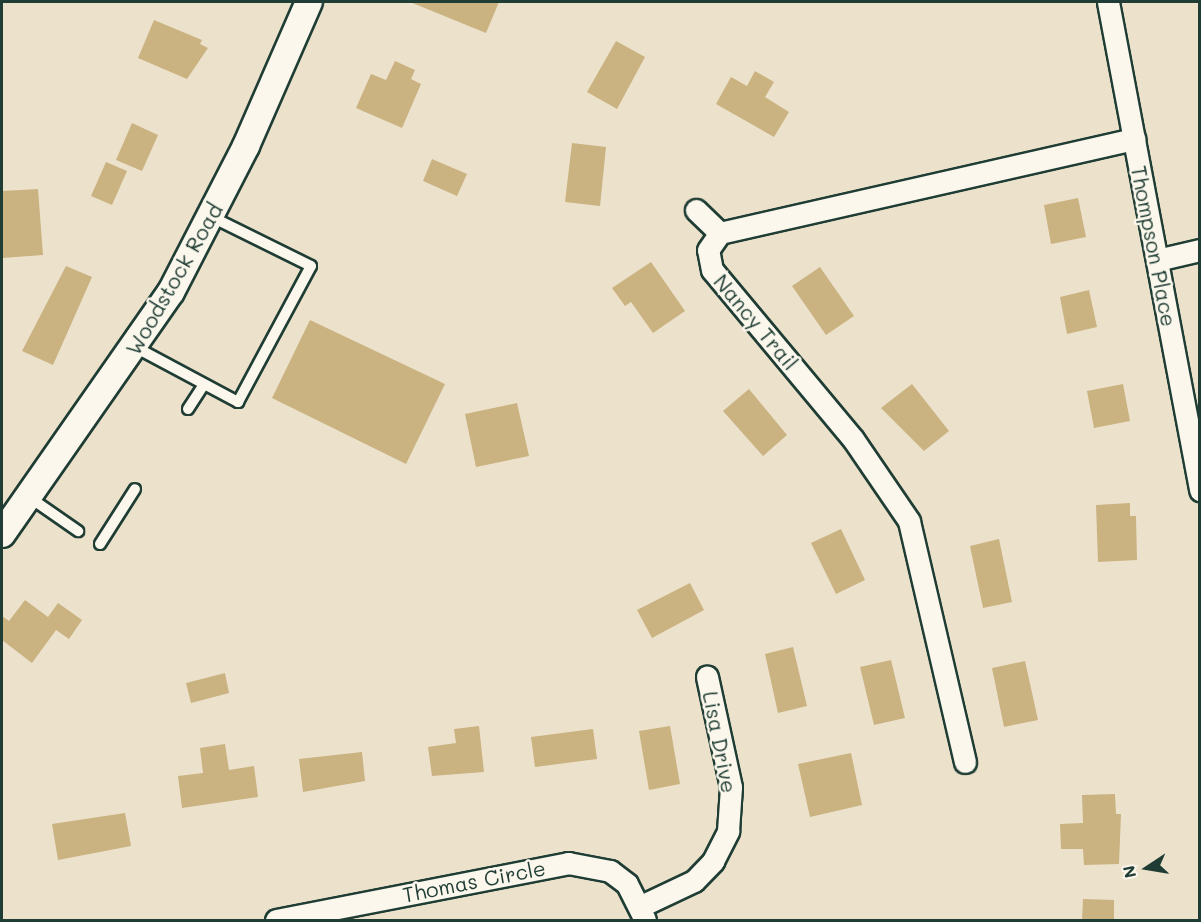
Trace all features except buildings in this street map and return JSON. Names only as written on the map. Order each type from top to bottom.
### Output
[{"type":"street","name":"Woodstock Road","points":[[2,534],[135,347],[212,217],[309,2]]},
{"type":"street","name":"Thompson Place","points":[[1108,2],[1200,490]]},
{"type":"street","points":[[696,210],[720,233],[951,176],[1134,139]]},
{"type":"street","name":"Nancy Trail","points":[[720,233],[708,250],[712,270],[853,438],[909,521],[965,762]]},
{"type":"street","points":[[1157,260],[1200,250]]},
{"type":"street","name":"Lisa Drive","points":[[643,913],[694,881],[713,861],[728,831],[731,787],[707,677]]},
{"type":"street","name":"Thomas Circle","points":[[276,921],[568,863],[610,871],[643,913]]},
{"type":"lane","points":[[135,347],[202,386],[238,402],[311,266],[212,217]]},
{"type":"lane","points":[[188,409],[202,386]]},
{"type":"lane","points":[[100,544],[135,489]]},
{"type":"lane","points":[[28,497],[78,531]]}]
